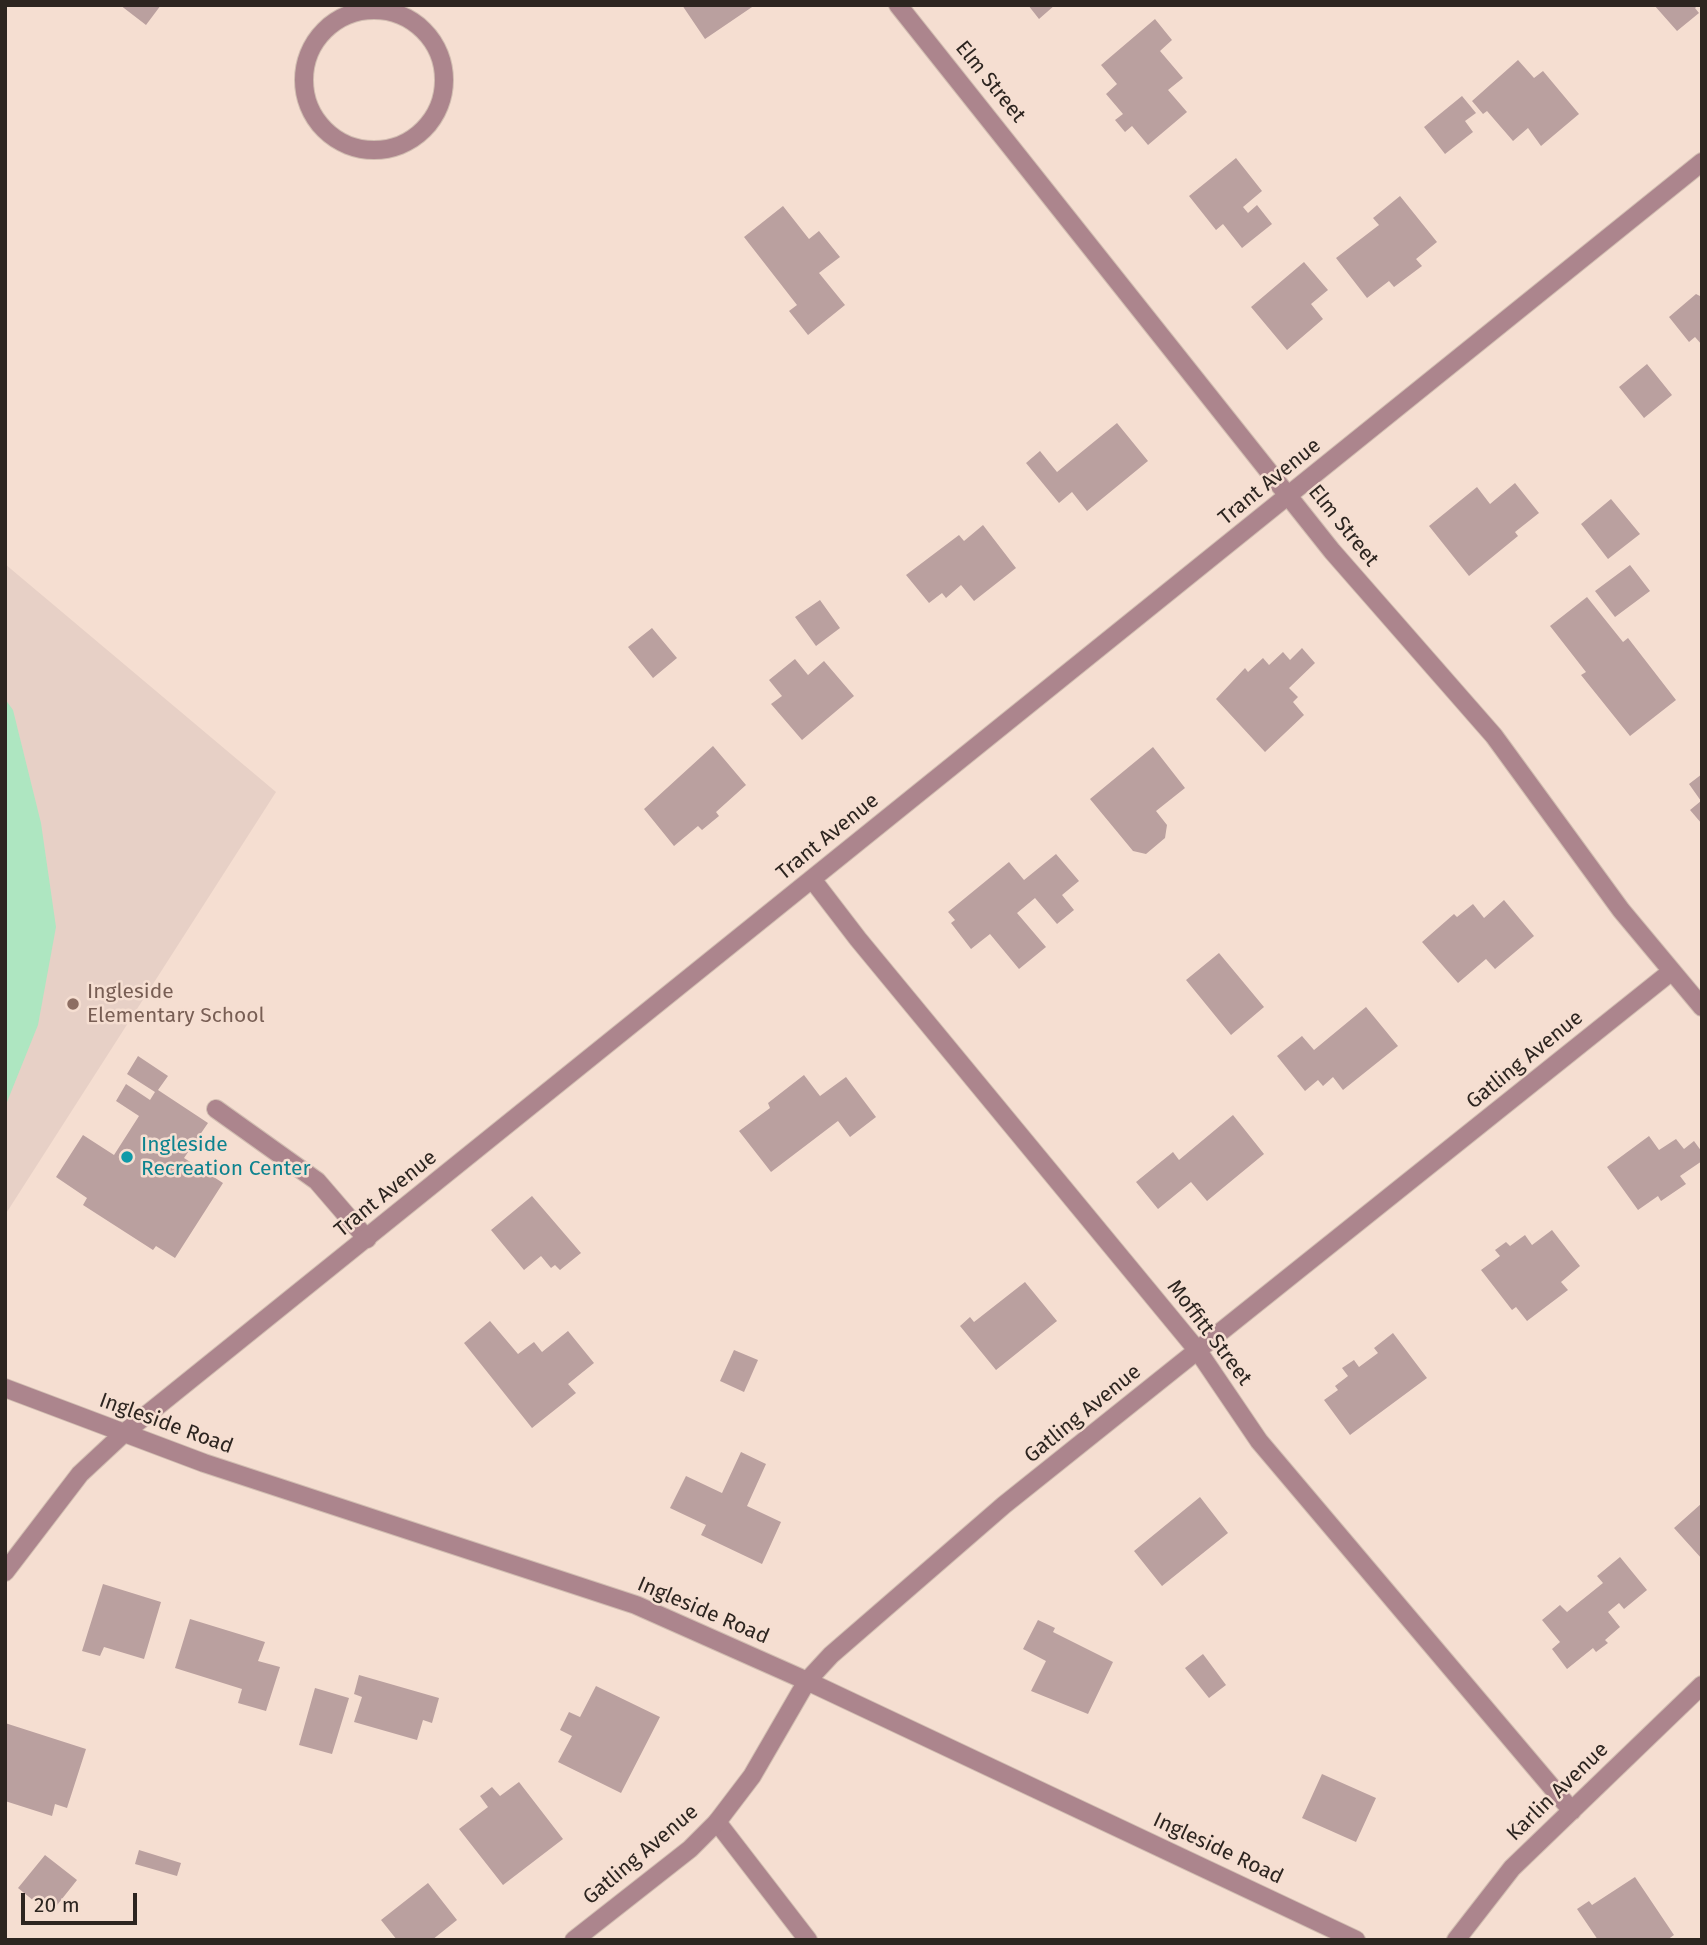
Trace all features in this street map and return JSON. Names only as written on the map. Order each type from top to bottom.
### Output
[{"type":"street","name":"Elm Street","points":[[898,5],[1332,551],[1494,736],[1621,911],[1702,1007]]},
{"type":"street","points":[[375,7],[406,16],[426,31],[441,57],[444,76],[443,96],[432,119],[415,137],[397,146],[372,150],[348,146],[327,133],[312,113],[304,90],[305,65],[314,42],[331,24],[348,14],[375,7]]},
{"type":"street","name":"Trant Avenue","points":[[5,1572],[80,1474],[124,1433],[367,1240],[1702,162]]},
{"type":"street","name":"Moffitt Street","points":[[812,879],[866,949],[1040,1155],[1198,1351],[1259,1441],[1572,1811]]},
{"type":"street","name":"Gatling Avenue","points":[[574,1940],[690,1849],[717,1822],[752,1776],[807,1681],[831,1655],[1004,1505],[1672,971]]},
{"type":"street","points":[[216,1109],[317,1181],[367,1240]]},
{"type":"street","name":"Ingleside Road","points":[[5,1388],[204,1463],[636,1605],[807,1681],[1356,1940]]},
{"type":"street","name":"Karlin Avenue","points":[[1456,1940],[1512,1868],[1702,1685]]},
{"type":"street","points":[[717,1822],[808,1940]]},
{"type":"shaded area","name":"Ingleside Elementary School","points":[[5,564],[276,792],[5,1215]]},
{"type":"green space","points":[[5,699],[13,710],[41,823],[56,927],[38,1025],[5,1107]]},
{"type":"building","points":[[120,5],[161,5],[146,25]]},
{"type":"building","points":[[682,5],[755,5],[705,39]]},
{"type":"building","points":[[1028,5],[1055,5],[1039,19]]},
{"type":"building","points":[[1654,5],[1698,5],[1695,8],[1699,13],[1677,31]]},
{"type":"building","points":[[1155,19],[1172,40],[1160,51],[1183,78],[1168,90],[1187,112],[1148,145],[1132,126],[1125,132],[1115,120],[1123,114],[1106,94],[1117,84],[1101,65]]},
{"type":"building","points":[[1518,60],[1534,78],[1543,71],[1579,114],[1541,146],[1528,128],[1513,141],[1487,111],[1483,114],[1472,101]]},
{"type":"building","points":[[1462,96],[1476,113],[1465,121],[1473,132],[1445,154],[1424,127]]},
{"type":"building","points":[[1236,158],[1262,191],[1243,207],[1248,213],[1257,205],[1272,224],[1242,248],[1223,224],[1216,230],[1189,196]]},
{"type":"building","points":[[1400,196],[1437,242],[1416,259],[1422,266],[1394,287],[1389,281],[1367,298],[1336,258],[1379,225],[1373,218]]},
{"type":"building","points":[[783,206],[809,239],[819,231],[840,257],[819,273],[845,305],[808,335],[789,311],[797,305],[744,237]]},
{"type":"building","points":[[1304,262],[1328,290],[1311,304],[1323,319],[1287,350],[1251,307]]},
{"type":"building","points":[[1696,294],[1702,297],[1702,345],[1695,337],[1689,342],[1669,317]]},
{"type":"building","points":[[1647,364],[1672,395],[1644,418],[1619,387]]},
{"type":"building","points":[[1117,423],[1148,461],[1087,511],[1072,492],[1059,503],[1026,463],[1040,451],[1057,472]]},
{"type":"building","points":[[1515,483],[1539,513],[1515,532],[1518,536],[1469,576],[1429,526],[1477,487],[1490,504]]},
{"type":"building","points":[[1611,499],[1640,534],[1608,559],[1581,524]]},
{"type":"building","points":[[983,525],[1016,568],[974,601],[961,585],[946,598],[942,593],[929,603],[906,575],[959,535],[964,541]]},
{"type":"building","points":[[1630,565],[1650,591],[1615,617],[1595,591]]},
{"type":"building","points":[[1587,597],[1623,642],[1628,638],[1676,700],[1630,736],[1581,675],[1586,672],[1550,626]]},
{"type":"building","points":[[820,600],[840,628],[816,646],[795,617]]},
{"type":"building","points":[[652,628],[677,658],[653,678],[628,647]]},
{"type":"building","points":[[1302,648],[1315,663],[1289,688],[1298,697],[1293,702],[1304,715],[1265,752],[1216,699],[1245,668],[1248,672],[1263,658],[1269,665],[1283,652],[1290,660]]},
{"type":"building","points":[[795,659],[808,675],[824,661],[854,696],[802,740],[771,704],[782,696],[769,680]]},
{"type":"building","points":[[713,746],[746,785],[716,812],[719,816],[702,830],[698,826],[674,846],[644,809]]},
{"type":"building","points":[[1153,747],[1185,788],[1156,811],[1167,825],[1165,838],[1146,854],[1133,851],[1090,799]]},
{"type":"building","points":[[1702,774],[1702,824],[1690,810],[1701,801],[1689,784]]},
{"type":"building","points":[[1056,854],[1079,881],[1062,895],[1074,910],[1057,924],[1035,898],[1017,913],[1046,947],[1019,969],[990,934],[971,949],[951,923],[955,920],[948,912],[1009,862],[1024,880]]},
{"type":"building","points":[[1504,900],[1534,936],[1495,969],[1486,959],[1458,983],[1422,942],[1454,914],[1457,917],[1473,904],[1484,918]]},
{"type":"building","points":[[1219,953],[1264,1007],[1231,1035],[1186,980]]},
{"type":"building","points":[[1366,1007],[1398,1046],[1343,1090],[1333,1077],[1323,1086],[1318,1080],[1305,1091],[1277,1056],[1302,1036],[1314,1050]]},
{"type":"building","name":"Ingleside Recreation Center","points":[[138,1056],[168,1076],[158,1090],[208,1123],[184,1158],[223,1183],[175,1258],[156,1246],[153,1250],[83,1205],[87,1198],[56,1177],[83,1135],[114,1155],[139,1116],[116,1101],[126,1084],[150,1100],[155,1092],[127,1074]]},
{"type":"building","points":[[804,1075],[820,1096],[846,1077],[876,1117],[850,1137],[838,1121],[771,1172],[739,1131],[770,1108],[768,1103]]},
{"type":"building","points":[[1233,1115],[1264,1154],[1207,1201],[1191,1182],[1158,1209],[1136,1182],[1173,1152],[1179,1160]]},
{"type":"building","points":[[1649,1136],[1659,1150],[1676,1139],[1684,1149],[1694,1141],[1702,1152],[1702,1161],[1680,1176],[1686,1184],[1661,1201],[1658,1196],[1638,1210],[1607,1167]]},
{"type":"building","points":[[532,1196],[581,1253],[560,1270],[555,1265],[551,1268],[541,1256],[524,1270],[491,1230]]},
{"type":"building","points":[[1552,1230],[1580,1266],[1561,1282],[1568,1290],[1527,1321],[1516,1307],[1512,1310],[1481,1270],[1500,1256],[1495,1250],[1506,1242],[1510,1246],[1525,1235],[1532,1245]]},
{"type":"building","points":[[1025,1282],[1057,1321],[996,1370],[960,1326],[970,1317],[974,1322]]},
{"type":"building","points":[[490,1321],[518,1354],[534,1342],[542,1352],[568,1331],[594,1363],[568,1384],[576,1393],[532,1428],[464,1343]]},
{"type":"building","points":[[1393,1333],[1427,1378],[1350,1435],[1324,1400],[1338,1390],[1335,1386],[1348,1376],[1342,1368],[1354,1360],[1359,1367],[1378,1353],[1374,1348]]},
{"type":"building","points":[[734,1350],[758,1360],[744,1392],[720,1381]]},
{"type":"building","points":[[741,1452],[766,1464],[747,1506],[781,1522],[762,1564],[701,1535],[706,1525],[670,1508],[686,1476],[722,1493]]},
{"type":"building","points":[[1200,1497],[1228,1533],[1162,1586],[1134,1551]]},
{"type":"building","points":[[1702,1503],[1702,1559],[1674,1528]]},
{"type":"building","points":[[1620,1557],[1647,1590],[1624,1609],[1619,1603],[1608,1612],[1620,1627],[1605,1640],[1608,1643],[1596,1652],[1593,1648],[1567,1669],[1552,1649],[1560,1642],[1542,1620],[1560,1605],[1567,1612],[1603,1583],[1597,1576]]},
{"type":"building","points":[[103,1584],[161,1602],[144,1659],[104,1647],[100,1656],[82,1651]]},
{"type":"building","points":[[190,1619],[265,1642],[258,1661],[280,1667],[266,1711],[238,1703],[242,1689],[175,1668]]},
{"type":"building","points":[[1038,1620],[1055,1628],[1053,1632],[1113,1662],[1088,1714],[1031,1691],[1046,1661],[1023,1649]]},
{"type":"building","points":[[1203,1654],[1226,1685],[1209,1698],[1185,1668]]},
{"type":"building","points":[[359,1675],[439,1698],[432,1723],[423,1720],[417,1740],[354,1722],[362,1697],[354,1694]]},
{"type":"building","points":[[596,1686],[660,1717],[621,1793],[558,1762],[572,1736],[560,1730],[569,1712],[580,1717]]},
{"type":"building","points":[[315,1688],[349,1698],[332,1754],[299,1745]]},
{"type":"building","points":[[5,1723],[86,1749],[67,1808],[55,1804],[52,1816],[5,1801]]},
{"type":"building","points":[[1322,1774],[1376,1798],[1356,1842],[1302,1818]]},
{"type":"building","points":[[519,1782],[563,1839],[503,1885],[459,1829],[488,1807],[480,1796],[492,1787],[500,1796]]},
{"type":"building","points":[[139,1850],[181,1863],[177,1876],[135,1864]]},
{"type":"building","points":[[45,1855],[77,1880],[50,1914],[18,1888]]},
{"type":"building","points":[[1635,1877],[1674,1935],[1667,1940],[1598,1940],[1577,1909],[1589,1901],[1592,1905]]},
{"type":"building","points":[[428,1883],[457,1920],[432,1940],[397,1940],[381,1920]]},
{"type":"place","name":"Ingleside Elementary School","points":[[73,1004]]},
{"type":"place","name":"Ingleside Recreation Center","points":[[127,1157]]}]
